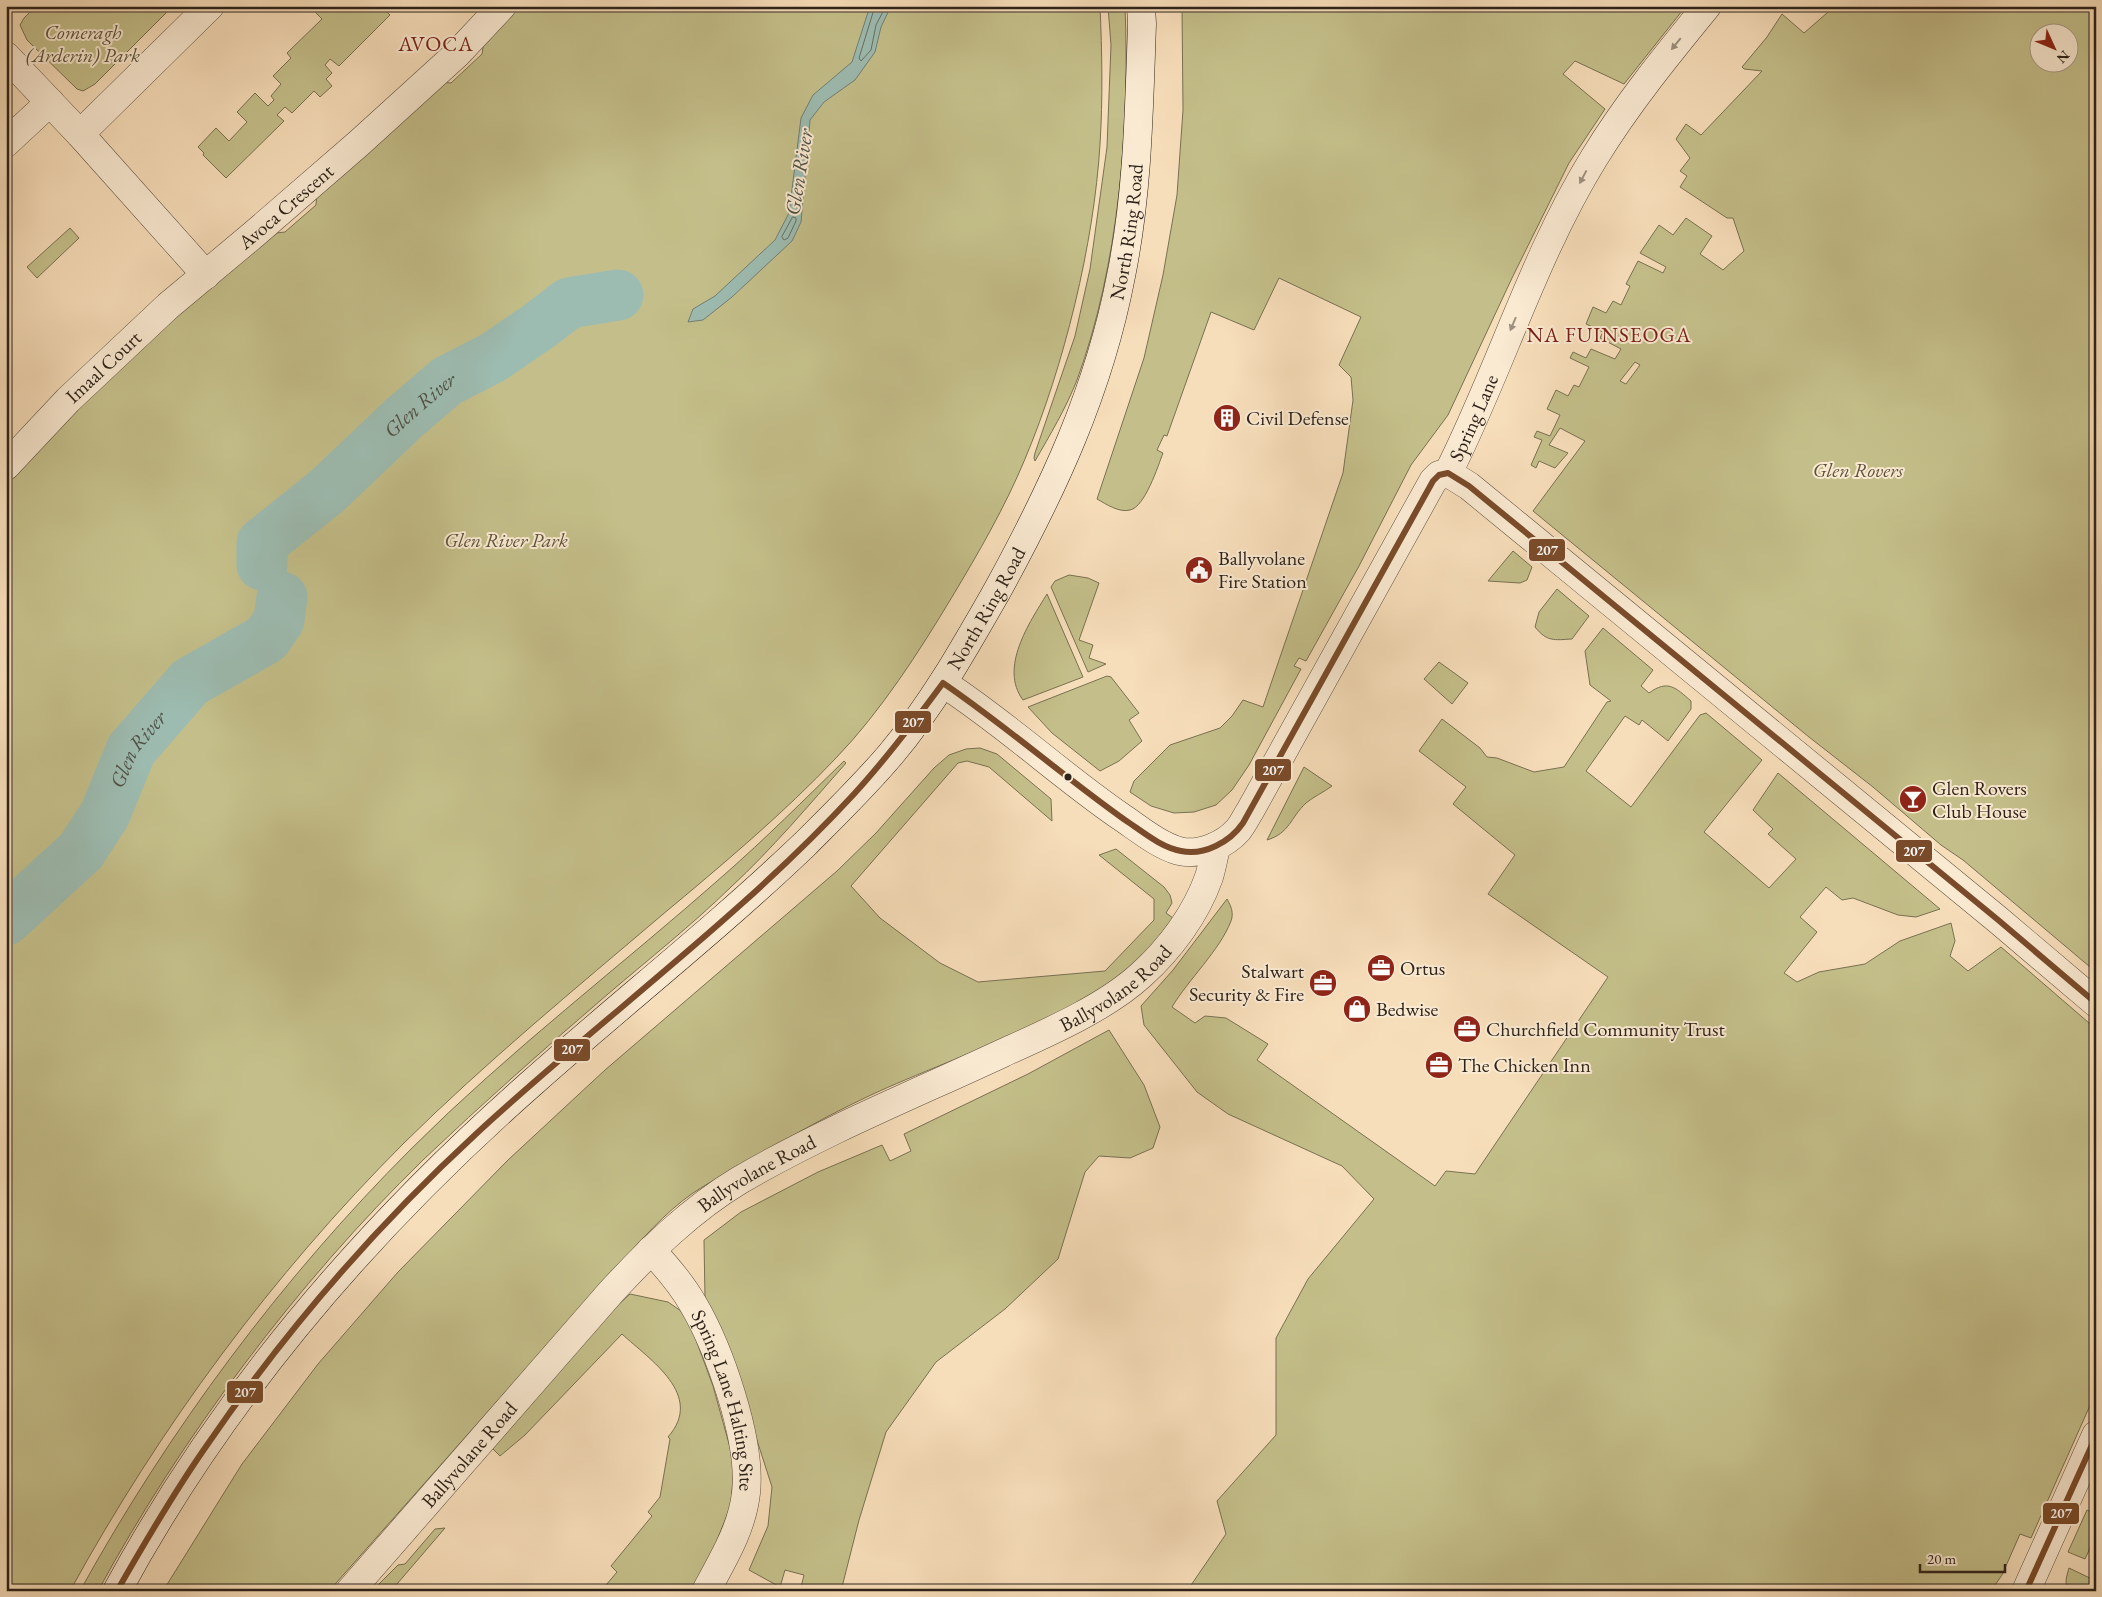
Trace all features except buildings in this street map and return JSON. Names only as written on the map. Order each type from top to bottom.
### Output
[{"type":"street","points":[[80,134],[210,6]]},
{"type":"street","name":"Avoca Crescent","points":[[206,274],[358,144],[458,54],[502,6]]},
{"type":"street","name":"North Ring Road","points":[[116,1591],[164,1510],[215,1433],[272,1357],[333,1282],[395,1213],[462,1146],[534,1081],[755,892],[848,801],[890,756],[943,682],[977,626],[1036,520],[1070,446],[1097,374],[1112,322],[1123,269],[1138,151],[1141,6]]},
{"type":"street","name":"Spring Lane","points":[[943,682],[994,718],[1102,804],[1161,842],[1180,851],[1200,851],[1216,847],[1237,831],[1432,481],[1439,475],[1448,473],[1524,298],[1564,214],[1594,158],[1629,106],[1707,6]]},
{"type":"street","points":[[6,56],[80,134],[206,274]]},
{"type":"street","points":[[6,143],[50,102]]},
{"type":"street","name":"Imaal Court","points":[[6,466],[68,400],[168,306],[206,274]]},
{"type":"street","points":[[1448,473],[1469,486],[1997,919],[2096,1003]]},
{"type":"street","name":"Ballyvolane Road","points":[[350,1591],[442,1483],[651,1250],[696,1210],[740,1181],[864,1116],[1049,1031],[1119,992],[1141,976],[1166,950],[1195,909],[1209,876],[1216,847]]},
{"type":"street","name":"Spring Lane Halting Site","points":[[651,1250],[675,1276],[694,1305],[713,1347],[736,1415],[745,1457],[746,1492],[742,1516],[733,1540],[706,1591]]},
{"type":"street","points":[[2026,1591],[2096,1435]]},
{"type":"green space","name":"Comeragh (Arderin) Park","points":[[36,6],[173,6],[95,84],[83,91],[77,89],[27,40],[20,25]]},
{"type":"green space","points":[[309,6],[381,6],[390,15],[339,66],[330,59],[325,65],[332,73],[326,79],[332,86],[320,97],[314,91],[292,113],[285,107],[277,115],[284,121],[226,178],[203,155],[204,153],[198,147],[216,128],[229,141],[247,122],[237,112],[255,93],[268,106],[274,100],[271,96],[281,84],[273,76],[291,58],[287,53],[322,19]]},
{"type":"green space","name":"Glen River Park","points":[[516,6],[1100,6],[1102,110],[1097,182],[1084,263],[1075,304],[1052,385],[1025,459],[982,546],[913,660],[884,701],[853,739],[795,799],[752,839],[499,1055],[435,1113],[355,1193],[264,1300],[180,1412],[105,1530],[70,1591],[6,1591],[6,485],[53,431],[268,234],[285,232],[316,205],[317,190],[440,82],[451,83],[482,54],[484,41]]},
{"type":"green space","points":[[1108,6],[1125,6],[1126,52],[1123,147],[1112,243],[1103,290],[1077,380],[1063,411],[1035,461],[1035,453],[1075,336],[1090,269],[1107,147],[1111,45]]},
{"type":"green space","points":[[1182,6],[1686,6],[1624,84],[1575,61],[1563,74],[1605,109],[1569,163],[1512,278],[1448,415],[1411,465],[1359,566],[1306,661],[1299,658],[1294,666],[1301,669],[1249,765],[1232,790],[1216,805],[1194,812],[1174,813],[1151,806],[1130,792],[1134,781],[1170,745],[1220,728],[1232,716],[1243,700],[1263,707],[1343,473],[1353,400],[1351,377],[1339,365],[1361,317],[1279,278],[1254,330],[1211,312],[1167,436],[1164,435],[1157,450],[1163,453],[1146,494],[1136,507],[1126,511],[1097,499],[1144,358],[1163,275],[1177,195],[1183,110]]},
{"type":"green space","name":"Glen Rovers","points":[[1835,6],[2096,6],[2096,972],[1963,860],[1941,845],[1873,787],[1809,737],[1533,511],[1585,441],[1560,428],[1549,445],[1568,453],[1555,468],[1539,461],[1536,468],[1531,465],[1542,440],[1534,437],[1537,431],[1550,436],[1560,415],[1547,409],[1556,390],[1568,396],[1574,385],[1579,387],[1589,367],[1570,358],[1573,352],[1586,358],[1591,349],[1615,359],[1621,349],[1600,338],[1603,332],[1586,324],[1593,307],[1606,313],[1613,301],[1621,305],[1630,286],[1626,284],[1638,261],[1663,273],[1666,267],[1640,253],[1659,225],[1673,235],[1686,218],[1712,236],[1700,254],[1723,270],[1744,251],[1733,218],[1727,218],[1680,187],[1687,176],[1680,171],[1690,158],[1676,139],[1686,124],[1701,135],[1762,71],[1744,69],[1742,67],[1767,37],[1782,14],[1804,33]],"holes":[[[1635,362],[1640,365],[1626,384],[1620,381]]]},
{"type":"green space","points":[[70,228],[79,238],[37,278],[27,267]]},
{"type":"green space","points":[[1513,551],[1532,567],[1527,580],[1520,583],[1488,581]]},
{"type":"green space","points":[[1069,575],[1088,578],[1099,583],[1079,640],[1093,645],[1089,658],[1106,664],[1088,672],[1051,587],[1055,581]]},
{"type":"green space","points":[[1557,589],[1589,616],[1572,639],[1547,638],[1535,627],[1539,612]]},
{"type":"green space","points":[[1047,594],[1083,677],[1023,700],[1016,687],[1014,674],[1015,660],[1025,632]]},
{"type":"green space","points":[[1603,628],[1653,670],[1641,686],[1649,693],[1667,686],[1676,689],[1691,701],[1691,709],[1668,741],[1642,720],[1639,725],[1625,716],[1586,771],[1631,807],[1700,715],[1706,713],[1762,760],[1704,832],[1769,888],[1796,859],[1768,834],[1773,829],[1753,810],[1778,773],[1940,909],[1916,917],[1898,915],[1853,898],[1842,900],[1826,887],[1800,917],[1817,932],[1784,973],[1797,982],[1819,972],[1865,964],[1900,941],[1951,923],[1955,941],[1950,956],[1968,971],[2001,947],[2096,1029],[2096,1392],[2031,1538],[2020,1534],[2002,1575],[1991,1591],[1983,1591],[1980,1588],[1978,1591],[1187,1591],[1226,1534],[1217,1501],[1276,1435],[1276,1338],[1308,1279],[1374,1199],[1342,1166],[1228,1114],[1197,1092],[1144,1025],[1141,1006],[1173,970],[1227,899],[1232,915],[1226,932],[1172,1007],[1195,1023],[1205,1016],[1226,1018],[1268,1044],[1257,1060],[1435,1186],[1446,1171],[1475,1174],[1608,977],[1488,894],[1515,855],[1453,804],[1466,787],[1419,751],[1442,719],[1480,748],[1487,757],[1497,758],[1534,772],[1564,767],[1607,702],[1611,701],[1590,685],[1585,651]]},
{"type":"green space","points":[[1439,662],[1468,683],[1452,704],[1424,679]]},
{"type":"green space","points":[[1107,676],[1111,677],[1139,713],[1129,720],[1142,741],[1119,761],[1100,771],[1052,733],[1028,707]]},
{"type":"green space","points":[[980,748],[997,754],[1051,799],[1052,821],[989,767],[967,761],[958,763],[851,886],[880,918],[940,963],[978,982],[1105,971],[1154,920],[1154,899],[1099,855],[1116,849],[1164,887],[1170,895],[1172,903],[1166,913],[1173,918],[1152,948],[1120,975],[1081,1000],[992,1044],[871,1095],[839,1111],[712,1181],[682,1201],[617,1266],[329,1591],[163,1591],[242,1464],[318,1364],[398,1272],[508,1160],[605,1070],[837,871],[876,833],[934,768],[949,755],[966,749]]},
{"type":"green space","points":[[844,761],[846,763],[790,826],[731,887],[491,1097],[376,1207],[287,1310],[205,1419],[166,1476],[98,1591],[80,1591],[114,1531],[151,1472],[230,1358],[317,1250],[363,1199],[448,1113],[526,1043],[724,875]]},
{"type":"green space","points":[[1304,767],[1332,786],[1306,803],[1281,833],[1267,840]]},
{"type":"green space","points":[[1109,1030],[1144,1085],[1160,1127],[1153,1148],[1130,1158],[1099,1156],[1085,1172],[1058,1259],[1005,1309],[936,1362],[886,1432],[859,1520],[841,1591],[800,1591],[804,1575],[785,1570],[780,1587],[749,1570],[768,1526],[772,1487],[721,1328],[705,1298],[704,1240],[741,1212],[818,1172],[882,1145],[890,1161],[911,1151],[904,1134],[1028,1074]]},
{"type":"green space","points":[[630,1294],[668,1302],[681,1311],[689,1321],[713,1386],[734,1462],[731,1505],[708,1563],[692,1591],[601,1591],[617,1572],[611,1566],[652,1516],[648,1512],[660,1497],[670,1439],[668,1437],[678,1422],[680,1407],[677,1393],[659,1367],[622,1334],[525,1435],[500,1456],[492,1448],[615,1308]]},
{"type":"green space","points":[[2087,1510],[2096,1514],[2096,1535],[2085,1559],[2068,1552]]},
{"type":"green space","points":[[445,1528],[391,1591],[372,1591],[398,1565],[405,1564],[435,1529]]},
{"type":"green space","points":[[2069,1568],[2096,1581],[2096,1591],[2070,1591],[2066,1583]]},
{"type":"water","points":[[870,6],[891,6],[881,27],[875,52],[855,80],[824,102],[810,120],[801,222],[792,241],[732,297],[703,320],[688,322],[693,309],[715,296],[775,240],[789,213],[801,118],[813,95],[852,62]]},
{"type":"waterway","name":"Glen River","points":[[262,565],[262,543],[326,492],[405,417],[447,381],[492,358],[569,303],[618,295]]},
{"type":"waterway","name":"Glen River","points":[[6,920],[81,851],[105,814],[131,750],[190,682],[266,639],[279,620],[282,597]]},
{"type":"transit line","name":"207","points":[[117,1591],[182,1483],[235,1406],[298,1323],[366,1245],[438,1170],[476,1134],[571,1050],[717,926],[810,840],[877,767],[943,683],[1145,834],[1166,846],[1181,851],[1199,851],[1216,846],[1224,842],[1243,823],[1433,481],[1439,475],[1448,473],[1469,486],[1997,919],[2096,1003]]},
{"type":"transit line","name":"207","points":[[2026,1591],[2096,1436]]},
{"type":"place","name":"Civil Defense","points":[[1227,418]]},
{"type":"place","name":"Ballyvolane Fire Station","points":[[1199,570]]},
{"type":"place","name":"Glen Rovers Club House","points":[[1913,799]]},
{"type":"place","name":"Ortus","points":[[1381,968]]},
{"type":"place","name":"Stalwart Security & Fire","points":[[1323,983]]},
{"type":"place","name":"Bedwise","points":[[1357,1009]]},
{"type":"place","name":"Churchfield Community Trust","points":[[1467,1029]]},
{"type":"place","name":"The Chicken Inn","points":[[1439,1065]]},
{"type":"district","name":"AVOCA","points":[[436,44]]},
{"type":"district","name":"NA FUINSEOGA","points":[[1609,335]]}]
